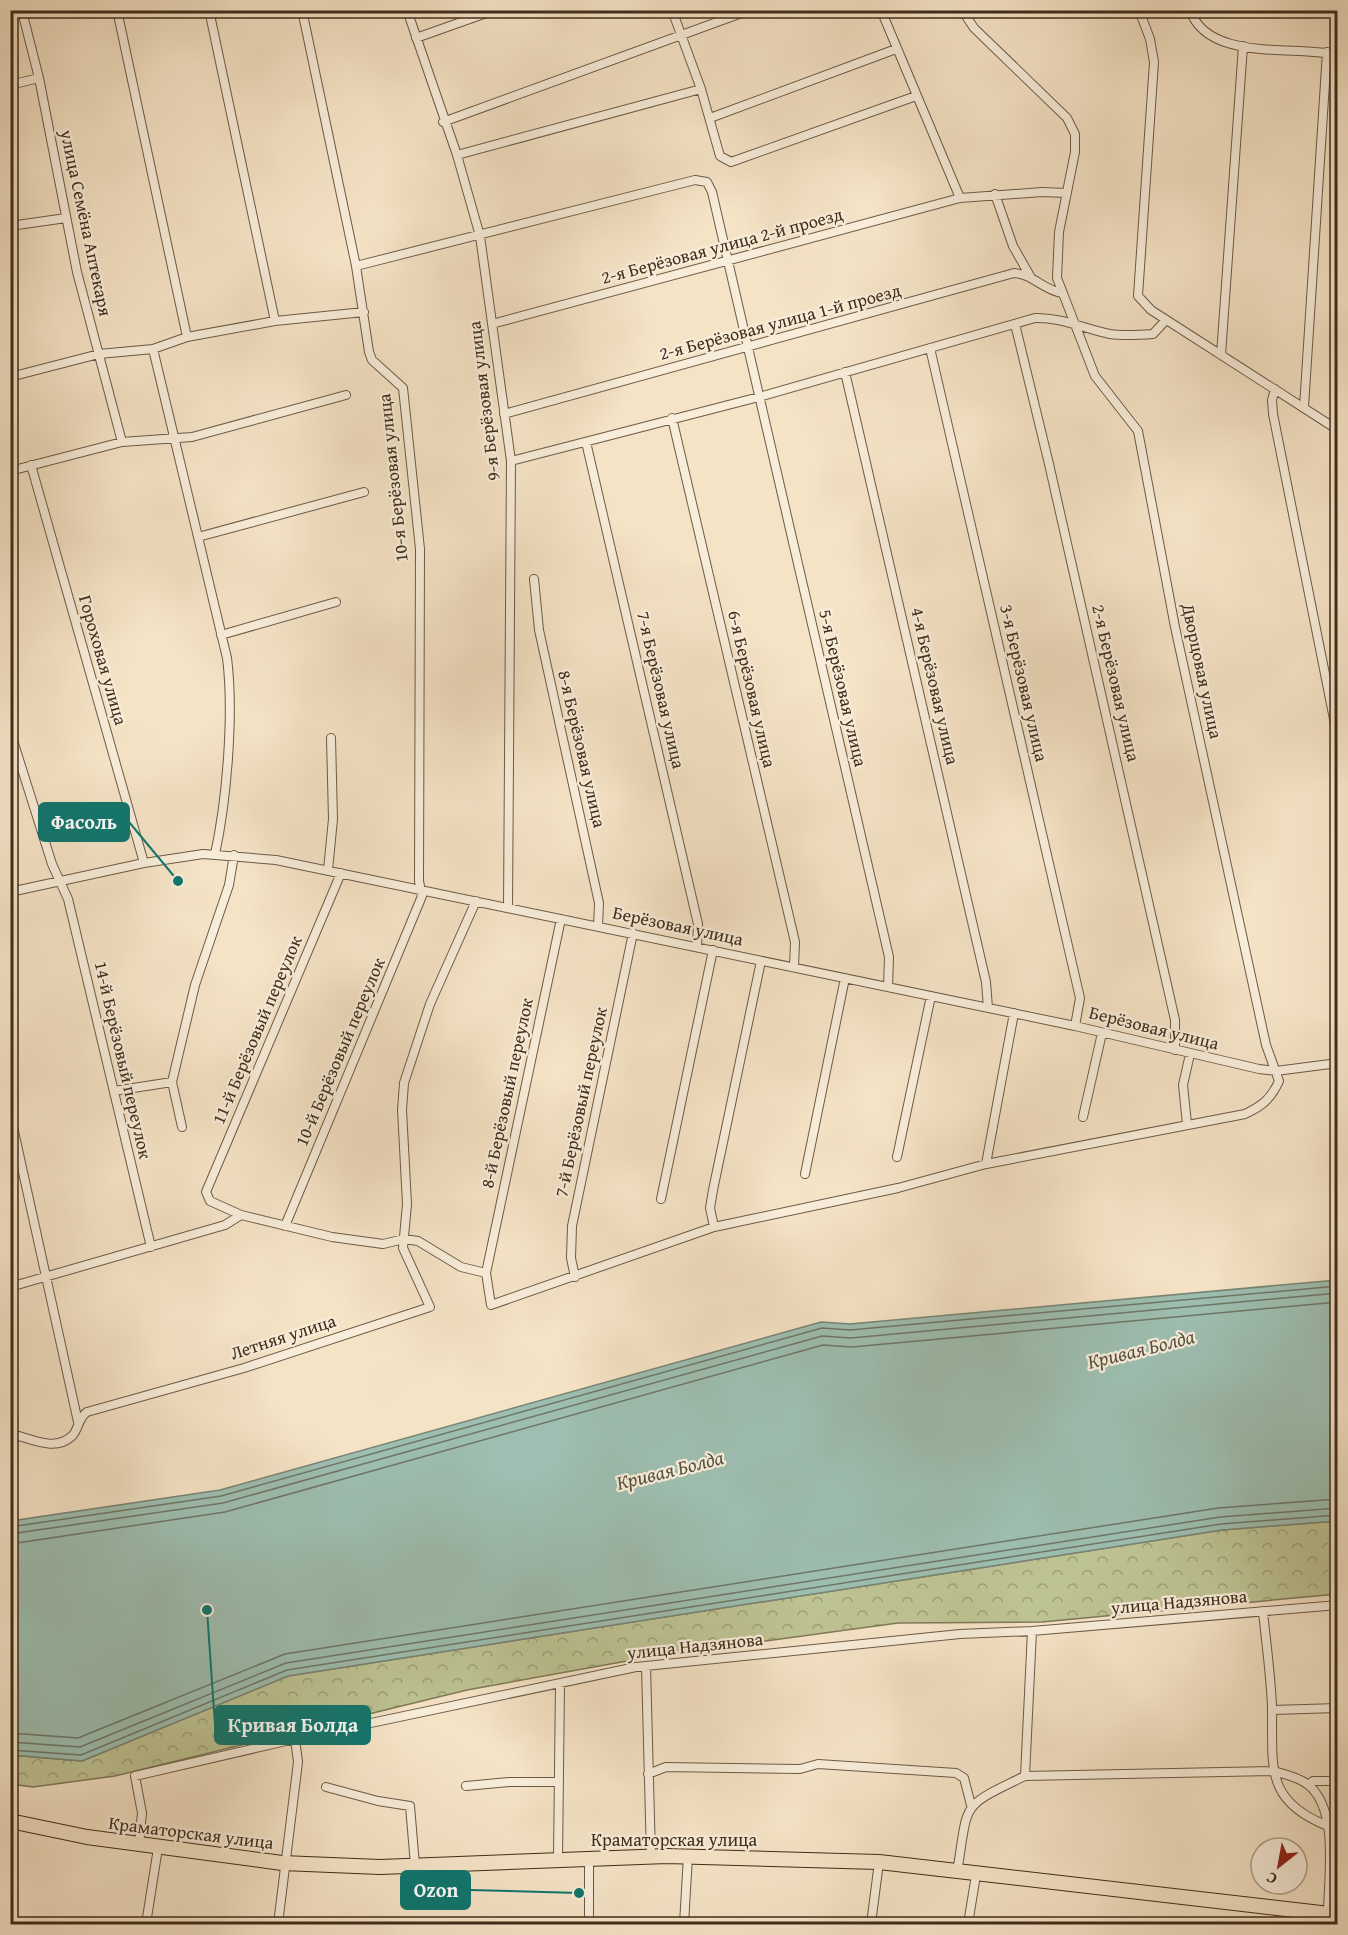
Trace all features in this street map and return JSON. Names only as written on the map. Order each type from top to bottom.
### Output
[{"type":"main road","name":"Краматорская улица","points":[[10,1821],[158,1848],[286,1863],[380,1867],[651,1856],[879,1862],[1333,1915]]},
{"type":"street","name":"улица Семёна Аптекаря","points":[[25,10],[27,33],[39,78],[77,272],[122,442]]},
{"type":"street","points":[[117,10],[187,337]]},
{"type":"street","points":[[209,10],[274,321]]},
{"type":"street","name":"10-я Берёзовая улица","points":[[302,10],[356,266],[369,352],[372,360],[403,388],[418,519],[422,890]]},
{"type":"street","name":"9-я Берёзовая улица","points":[[407,10],[443,122],[457,155],[480,236],[511,461],[508,908]]},
{"type":"street","points":[[416,38],[495,10]]},
{"type":"street","points":[[672,10],[701,89],[720,156],[731,162],[916,96]]},
{"type":"street","points":[[443,122],[750,10]]},
{"type":"street","points":[[881,10],[960,198]]},
{"type":"street","name":"Дворцовая улица","points":[[962,10],[974,28],[1067,118],[1075,134],[1075,152],[1056,261],[1062,293],[1095,376],[1138,431],[1175,627],[1266,1045],[1276,1071]]},
{"type":"street","points":[[1139,10],[1150,39],[1154,62],[1138,297],[1143,304],[1166,320],[1338,430]]},
{"type":"street","points":[[1190,10],[1199,28],[1208,36],[1242,46],[1327,52],[1338,55]]},
{"type":"street","points":[[1221,355],[1242,46]]},
{"type":"street","points":[[710,118],[897,49]]},
{"type":"street","points":[[1304,407],[1327,52]]},
{"type":"street","points":[[10,85],[39,78]]},
{"type":"street","points":[[457,155],[701,89]]},
{"type":"street","name":"5-я Берёзовая улица","points":[[480,236],[695,180],[707,182],[712,192],[889,957],[888,987]]},
{"type":"street","name":"2-я Берёзовая улица 2-й проезд","points":[[492,324],[960,198],[995,194],[1067,193]]},
{"type":"street","points":[[995,194],[1013,246],[1030,276],[1054,292],[1062,293]]},
{"type":"street","points":[[10,226],[66,218]]},
{"type":"street","points":[[356,266],[480,236]]},
{"type":"street","name":"2-я Берёзовая улица 1-й проезд","points":[[504,414],[1014,273],[1030,276]]},
{"type":"street","points":[[10,377],[99,354],[153,349],[187,337],[274,321],[364,312]]},
{"type":"street","points":[[511,461],[759,397],[1015,324],[1047,318],[1110,334],[1153,334],[1166,320]]},
{"type":"street","name":"2-я Берёзовая улица","points":[[1015,324],[1173,1008],[1175,1050]]},
{"type":"street","name":"3-я Берёзовая улица","points":[[930,348],[1080,998],[1075,1026]]},
{"type":"street","points":[[153,349],[221,634],[230,684],[224,802],[215,854]]},
{"type":"street","name":"4-я Берёзовая улица","points":[[845,372],[984,970],[989,997],[988,1008]]},
{"type":"street","points":[[1275,389],[1272,400],[1273,414],[1338,739]]},
{"type":"street","points":[[10,471],[122,442],[192,437],[346,395]]},
{"type":"street","name":"6-я Берёзовая улица","points":[[672,418],[795,942],[794,968]]},
{"type":"street","name":"7-я Берёзовая улица","points":[[586,442],[698,924],[697,947]]},
{"type":"street","name":"Гороховая улица","points":[[31,465],[144,863]]},
{"type":"street","points":[[198,537],[364,492]]},
{"type":"street","name":"8-я Берёзовая улица","points":[[534,579],[539,630],[599,903],[598,926]]},
{"type":"street","points":[[221,634],[336,602]]},
{"type":"street","name":"14-й Берёзовый переулок","points":[[10,731],[52,864],[61,882],[151,1247]]},
{"type":"street","points":[[328,870],[332,828],[331,738]]},
{"type":"street","name":"Берёзовая улица","points":[[10,892],[144,863],[215,854],[234,855],[328,870],[633,933],[1075,1026],[1190,1054],[1276,1071],[1338,1063]]},
{"type":"street","points":[[182,1127],[172,1082],[195,985],[230,885],[234,855]]},
{"type":"street","name":"11-й Берёзовый переулок","points":[[241,1215],[210,1201],[206,1192],[341,873]]},
{"type":"street","name":"10-й Берёзовый переулок","points":[[285,1226],[420,904],[422,890]]},
{"type":"street","points":[[404,1239],[407,1204],[402,1110],[404,1083],[430,1004],[476,901]]},
{"type":"street","name":"8-й Берёзовый переулок","points":[[486,1273],[561,919]]},
{"type":"street","name":"7-й Берёзовый переулок","points":[[575,1277],[570,1258],[572,1226],[633,933]]},
{"type":"street","points":[[661,1199],[713,950]]},
{"type":"street","points":[[714,1227],[710,1208],[713,1190],[761,961]]},
{"type":"street","points":[[805,1174],[845,978]]},
{"type":"street","points":[[897,1157],[931,996]]},
{"type":"street","points":[[986,1164],[1014,1013]]},
{"type":"street","points":[[1083,1117],[1102,1033]]},
{"type":"street","points":[[1187,1124],[1183,1085],[1190,1054]]},
{"type":"street","points":[[10,1287],[225,1225],[241,1215],[366,1243],[383,1245],[404,1239],[418,1240],[452,1262],[486,1273],[491,1305],[714,1227],[898,1188],[986,1164],[1245,1114],[1263,1105],[1279,1081],[1276,1071]]},
{"type":"street","points":[[114,1091],[172,1082]]},
{"type":"street","points":[[10,1113],[78,1422],[72,1437],[43,1444],[10,1434]]},
{"type":"street","name":"Летняя улица","points":[[78,1422],[87,1412],[244,1368],[430,1307],[406,1258],[404,1239]]},
{"type":"street","name":"улица Надзянова","points":[[139,1845],[141,1813],[135,1776],[295,1738],[646,1665],[960,1634],[1032,1631],[1338,1605]]},
{"type":"street","points":[[1263,1611],[1272,1710],[1270,1732],[1273,1771],[1283,1795],[1293,1805],[1328,1826]]},
{"type":"street","points":[[1024,1776],[1032,1631]]},
{"type":"street","points":[[646,1665],[651,1856]]},
{"type":"street","points":[[558,1859],[560,1683]]},
{"type":"street","points":[[1272,1710],[1338,1708]]},
{"type":"street","points":[[278,1924],[298,1762],[295,1738]]},
{"type":"street","points":[[648,1774],[666,1767],[800,1769],[818,1764],[956,1773],[964,1778],[971,1805]]},
{"type":"street","points":[[957,1872],[966,1815],[971,1805],[981,1797],[1024,1776],[1273,1771],[1308,1785],[1320,1800],[1328,1826],[1333,1915]]},
{"type":"street","points":[[1308,1785],[1313,1780],[1338,1781]]},
{"type":"street","points":[[466,1786],[509,1782],[559,1782]]},
{"type":"street","points":[[326,1787],[378,1801],[410,1806],[415,1865]]},
{"type":"street","points":[[146,1924],[158,1848]]},
{"type":"street","points":[[684,1924],[688,1856]]},
{"type":"street","points":[[589,1858],[589,1924]]},
{"type":"street","points":[[871,1924],[879,1862]]},
{"type":"street","points":[[968,1924],[976,1875]]},
{"type":"green space","points":[[1337,1521],[1337,1594],[1042,1622],[898,1623],[649,1657],[467,1690],[115,1776],[33,1787],[11,1784],[11,1755],[82,1761],[288,1676],[1222,1530]]},
{"type":"water","points":[[1337,1280],[1337,1521],[1222,1530],[288,1676],[82,1761],[11,1755],[11,1521],[220,1490],[821,1322],[850,1324]]},
{"type":"place","name":"Фасоль","points":[[178,881]]},
{"type":"place","name":"Кривая Болда","points":[[207,1610]]},
{"type":"place","name":"Ozon","points":[[579,1893]]}]
